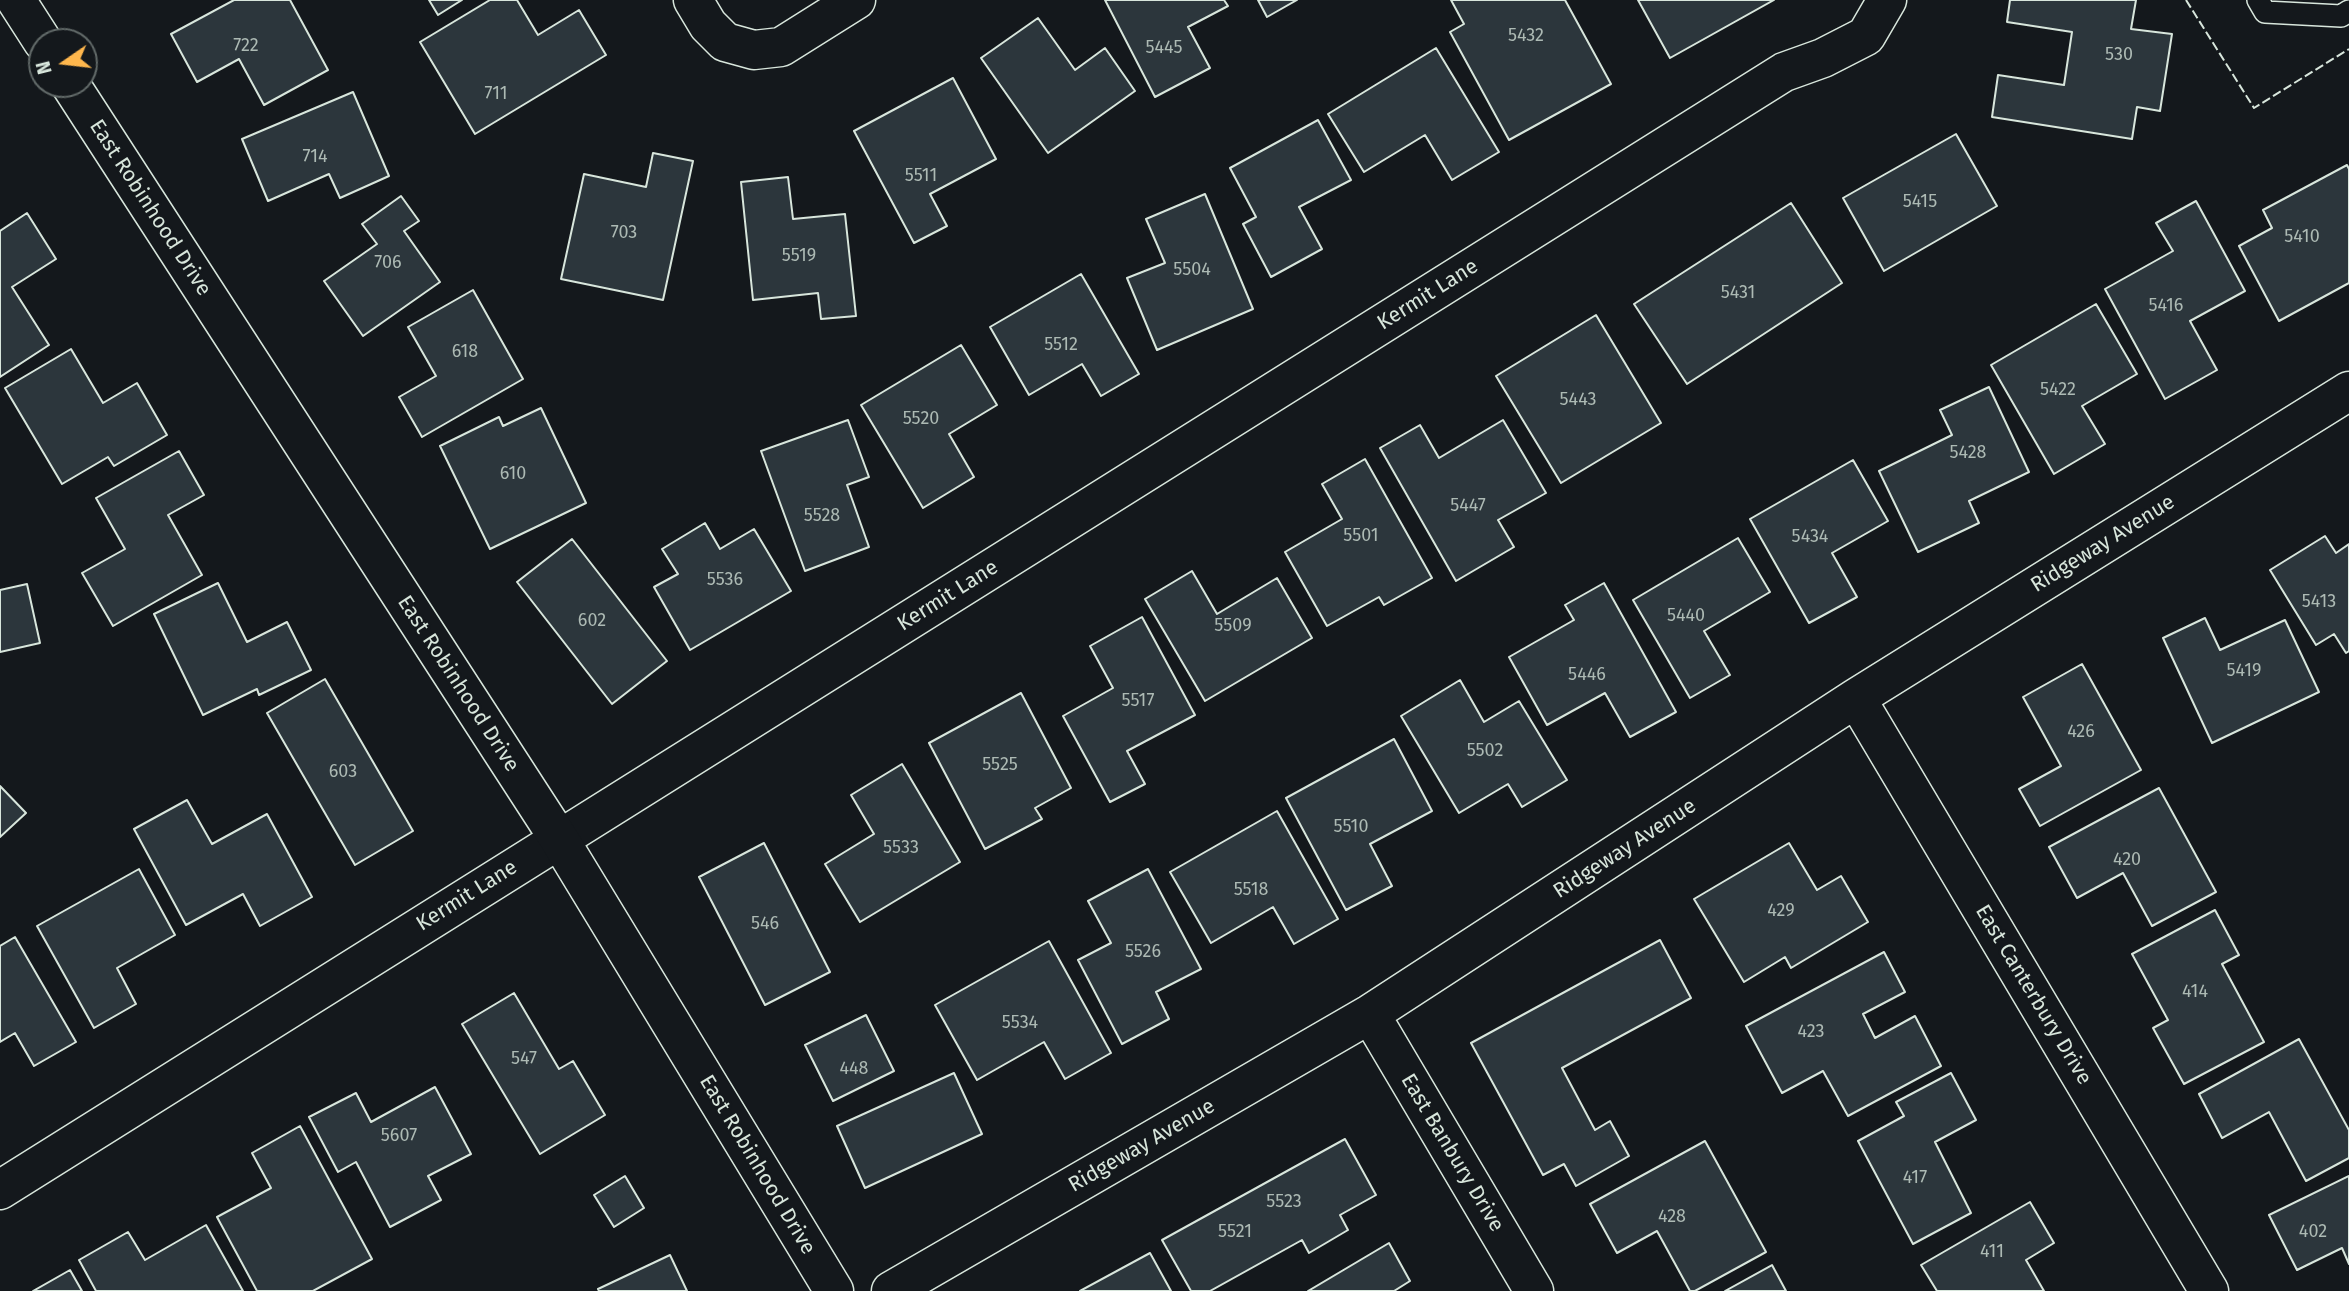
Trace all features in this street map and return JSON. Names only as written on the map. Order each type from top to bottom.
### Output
[{"type":"street","points":[[16,0],[34,28]]},
{"type":"street","points":[[693,0],[708,25],[725,42],[754,50],[781,47],[856,0]]},
{"type":"street","name":"Kermit Lane","points":[[0,1190],[1784,72],[1823,58],[1866,36],[1887,0]]},
{"type":"street","name":"East Robinhood Drive","points":[[79,98],[559,839],[834,1291]]},
{"type":"street","name":"Ridgeway Avenue","points":[[891,1291],[1370,1014],[1856,698],[2349,390]]},
{"type":"street","name":"East Canterbury Drive","points":[[1856,698],[2209,1291]]},
{"type":"street","name":"East Banbury Drive","points":[[1370,1014],[1534,1291]]},
{"type":"lane","points":[[2258,0],[2265,12],[2341,16],[2349,11]]},
{"type":"building","points":[[234,0],[290,0],[328,70],[264,105],[239,59],[197,82],[171,34]]},
{"type":"building","points":[[429,0],[462,0],[438,15]]},
{"type":"building","points":[[490,0],[517,0],[538,35],[579,10],[606,55],[475,134],[420,42]]},
{"type":"building","points":[[1105,0],[1224,0],[1228,6],[1188,27],[1210,68],[1155,97]]},
{"type":"building","points":[[1258,0],[1297,0],[1267,17]]},
{"type":"building","points":[[1451,0],[1565,0],[1611,84],[1509,140],[1450,32],[1464,24]]},
{"type":"building","points":[[1638,0],[1774,0],[1670,58]]},
{"type":"building","points":[[2010,0],[2136,0],[2131,29],[2172,34],[2160,111],[2137,107],[2132,139],[1992,117],[1998,75],[2064,85],[2072,32],[2007,22]]},
{"type":"building","points":[[1038,18],[1075,70],[1105,48],[1135,91],[1048,153],[981,58]]},
{"type":"building","points":[[1436,48],[1499,152],[1452,180],[1425,135],[1364,172],[1328,114]]},
{"type":"building","points":[[953,78],[996,159],[930,194],[947,226],[914,243],[854,131]]},
{"type":"building","points":[[353,92],[389,176],[340,198],[329,174],[268,201],[242,139]]},
{"type":"building","points":[[1318,120],[1351,180],[1299,207],[1322,249],[1271,277],[1243,224],[1256,217],[1230,168]]},
{"type":"building","points":[[1956,134],[1997,206],[1884,271],[1843,198]]},
{"type":"building","points":[[653,153],[693,161],[663,300],[561,279],[584,174],[646,187]]},
{"type":"building","points":[[2347,165],[2349,283],[2279,321],[2239,246],[2272,228],[2263,210]]},
{"type":"building","points":[[788,177],[793,219],[845,214],[856,316],[821,319],[818,293],[753,300],[741,182]]},
{"type":"building","points":[[1205,194],[1253,309],[1157,350],[1127,278],[1165,263],[1146,219]]},
{"type":"building","points":[[401,196],[419,221],[404,231],[440,282],[363,336],[324,281],[377,244],[362,224]]},
{"type":"building","points":[[2196,201],[2245,291],[2190,321],[2217,370],[2165,399],[2105,289],[2173,251],[2156,223]]},
{"type":"building","points":[[1791,203],[1842,283],[1687,384],[1634,304]]},
{"type":"building","points":[[27,213],[56,259],[12,287],[49,345],[0,377],[0,231]]},
{"type":"building","points":[[1081,274],[1139,374],[1101,396],[1082,364],[1029,395],[990,327]]},
{"type":"building","points":[[473,290],[523,379],[422,437],[399,397],[436,376],[408,327]]},
{"type":"building","points":[[2096,304],[2137,374],[2082,406],[2105,444],[2054,474],[1991,365]]},
{"type":"building","points":[[1596,315],[1661,423],[1561,483],[1496,376]]},
{"type":"building","points":[[961,345],[997,405],[949,434],[974,477],[923,508],[861,405]]},
{"type":"building","points":[[71,349],[103,403],[137,383],[167,435],[114,466],[108,457],[62,484],[5,388]]},
{"type":"building","points":[[1989,387],[2029,472],[1969,501],[1979,523],[1918,552],[1879,471],[1952,435],[1940,410]]},
{"type":"building","points":[[541,408],[586,503],[490,549],[440,446],[499,417],[503,426]]},
{"type":"building","points":[[848,420],[869,477],[847,485],[869,547],[805,571],[761,451]]},
{"type":"building","points":[[1503,420],[1546,493],[1498,520],[1514,547],[1456,581],[1380,448],[1420,425],[1439,458]]},
{"type":"building","points":[[179,451],[204,495],[168,515],[202,575],[113,626],[82,573],[125,549],[96,498]]},
{"type":"building","points":[[1365,459],[1432,578],[1384,605],[1379,597],[1327,626],[1285,552],[1342,519],[1322,484]]},
{"type":"building","points":[[1853,460],[1888,521],[1832,553],[1857,597],[1809,623],[1750,519]]},
{"type":"building","points":[[705,523],[720,549],[754,529],[791,591],[690,650],[654,587],[678,574],[662,549]]},
{"type":"building","points":[[2325,536],[2336,553],[2349,544],[2349,651],[2346,653],[2334,634],[2316,645],[2270,570]]},
{"type":"building","points":[[1738,538],[1770,592],[1704,631],[1730,675],[1690,698],[1633,600]]},
{"type":"building","points":[[572,539],[667,661],[612,704],[517,582]]},
{"type":"building","points":[[1192,571],[1217,614],[1277,578],[1312,638],[1205,701],[1145,599]]},
{"type":"building","points":[[218,583],[247,642],[287,622],[311,670],[259,695],[257,689],[203,715],[154,614]]},
{"type":"building","points":[[1604,583],[1676,712],[1630,737],[1605,693],[1547,725],[1509,657],[1574,620],[1565,605]]},
{"type":"building","points":[[27,584],[40,643],[0,652],[0,590]]},
{"type":"building","points":[[1142,617],[1195,715],[1127,751],[1145,784],[1110,802],[1063,716],[1113,688],[1090,646]]},
{"type":"building","points":[[2205,618],[2220,650],[2285,620],[2319,692],[2212,743],[2163,638]]},
{"type":"building","points":[[2082,664],[2141,770],[2040,826],[2019,789],[2061,766],[2023,697]]},
{"type":"building","points":[[325,679],[413,831],[355,865],[267,713]]},
{"type":"building","points":[[1460,680],[1484,722],[1519,701],[1567,780],[1522,807],[1508,784],[1459,813],[1401,716]]},
{"type":"building","points":[[1021,693],[1071,788],[1035,808],[1042,819],[985,849],[929,743]]},
{"type":"building","points":[[1394,739],[1432,811],[1370,844],[1392,886],[1346,910],[1286,798]]},
{"type":"building","points":[[902,764],[960,862],[860,922],[825,864],[874,834],[851,795]]},
{"type":"building","points":[[0,786],[26,813],[0,837]]},
{"type":"building","points":[[2159,788],[2216,892],[2152,926],[2123,873],[2077,898],[2049,847]]},
{"type":"building","points":[[187,800],[212,844],[267,814],[312,897],[260,926],[243,894],[186,925],[134,829]]},
{"type":"building","points":[[1277,811],[1338,919],[1294,944],[1273,907],[1211,943],[1170,872]]},
{"type":"building","points":[[764,843],[830,972],[765,1005],[699,877]]},
{"type":"building","points":[[1789,843],[1817,890],[1841,876],[1868,922],[1791,968],[1785,957],[1744,982],[1694,899]]},
{"type":"building","points":[[139,869],[175,935],[117,968],[136,1004],[94,1028],[37,926]]},
{"type":"building","points":[[1148,869],[1201,969],[1156,992],[1169,1019],[1122,1044],[1078,960],[1111,943],[1088,901]]},
{"type":"building","points":[[2215,910],[2239,955],[2222,964],[2264,1042],[2184,1084],[2153,1028],[2168,1020],[2132,954]]},
{"type":"building","points":[[15,937],[76,1042],[34,1066],[15,1033],[0,1042],[0,946]]},
{"type":"building","points":[[1660,940],[1691,998],[1562,1068],[1595,1130],[1610,1121],[1629,1156],[1576,1186],[1564,1164],[1543,1175],[1471,1043]]},
{"type":"building","points":[[1049,941],[1111,1053],[1065,1079],[1044,1042],[977,1080],[935,1005]]},
{"type":"building","points":[[1884,952],[1905,992],[1863,1014],[1875,1038],[1915,1016],[1941,1066],[1848,1116],[1823,1071],[1782,1093],[1746,1026]]},
{"type":"building","points":[[514,993],[559,1069],[573,1061],[605,1115],[540,1154],[462,1024]]},
{"type":"building","points":[[866,1015],[894,1071],[833,1101],[805,1045]]},
{"type":"building","points":[[2299,1039],[2349,1130],[2349,1158],[2306,1181],[2269,1112],[2222,1138],[2199,1094]]},
{"type":"building","points":[[954,1073],[982,1134],[865,1188],[837,1126]]},
{"type":"building","points":[[1951,1073],[1976,1120],[1935,1142],[1971,1213],[1913,1244],[1858,1141],[1904,1116],[1896,1102]]},
{"type":"building","points":[[435,1087],[471,1154],[428,1176],[441,1200],[390,1227],[356,1162],[338,1172],[309,1117],[356,1093],[371,1122]]},
{"type":"building","points":[[300,1126],[372,1259],[313,1291],[257,1291],[217,1217],[271,1188],[252,1153]]},
{"type":"building","points":[[1345,1139],[1376,1195],[1340,1215],[1348,1230],[1309,1253],[1302,1240],[1210,1291],[1191,1291],[1162,1240]]},
{"type":"building","points":[[1705,1141],[1766,1252],[1695,1291],[1690,1291],[1657,1231],[1617,1253],[1590,1204]]},
{"type":"building","points":[[625,1176],[644,1208],[614,1227],[594,1195]]},
{"type":"building","points":[[2349,1176],[2349,1264],[2342,1248],[2297,1270],[2269,1215]]},
{"type":"building","points":[[2030,1202],[2054,1243],[2026,1260],[2044,1291],[1937,1291],[1921,1265]]},
{"type":"building","points":[[206,1225],[243,1291],[96,1291],[79,1260],[128,1232],[145,1260]]},
{"type":"building","points":[[1389,1243],[1410,1281],[1394,1291],[1308,1291]]},
{"type":"building","points":[[1150,1253],[1171,1291],[1080,1291]]},
{"type":"building","points":[[670,1255],[687,1291],[598,1289]]},
{"type":"building","points":[[1772,1265],[1786,1291],[1725,1291]]},
{"type":"building","points":[[70,1270],[82,1291],[33,1291]]},
{"type":"fence","points":[[2186,0],[2254,108],[2349,49]]}]
